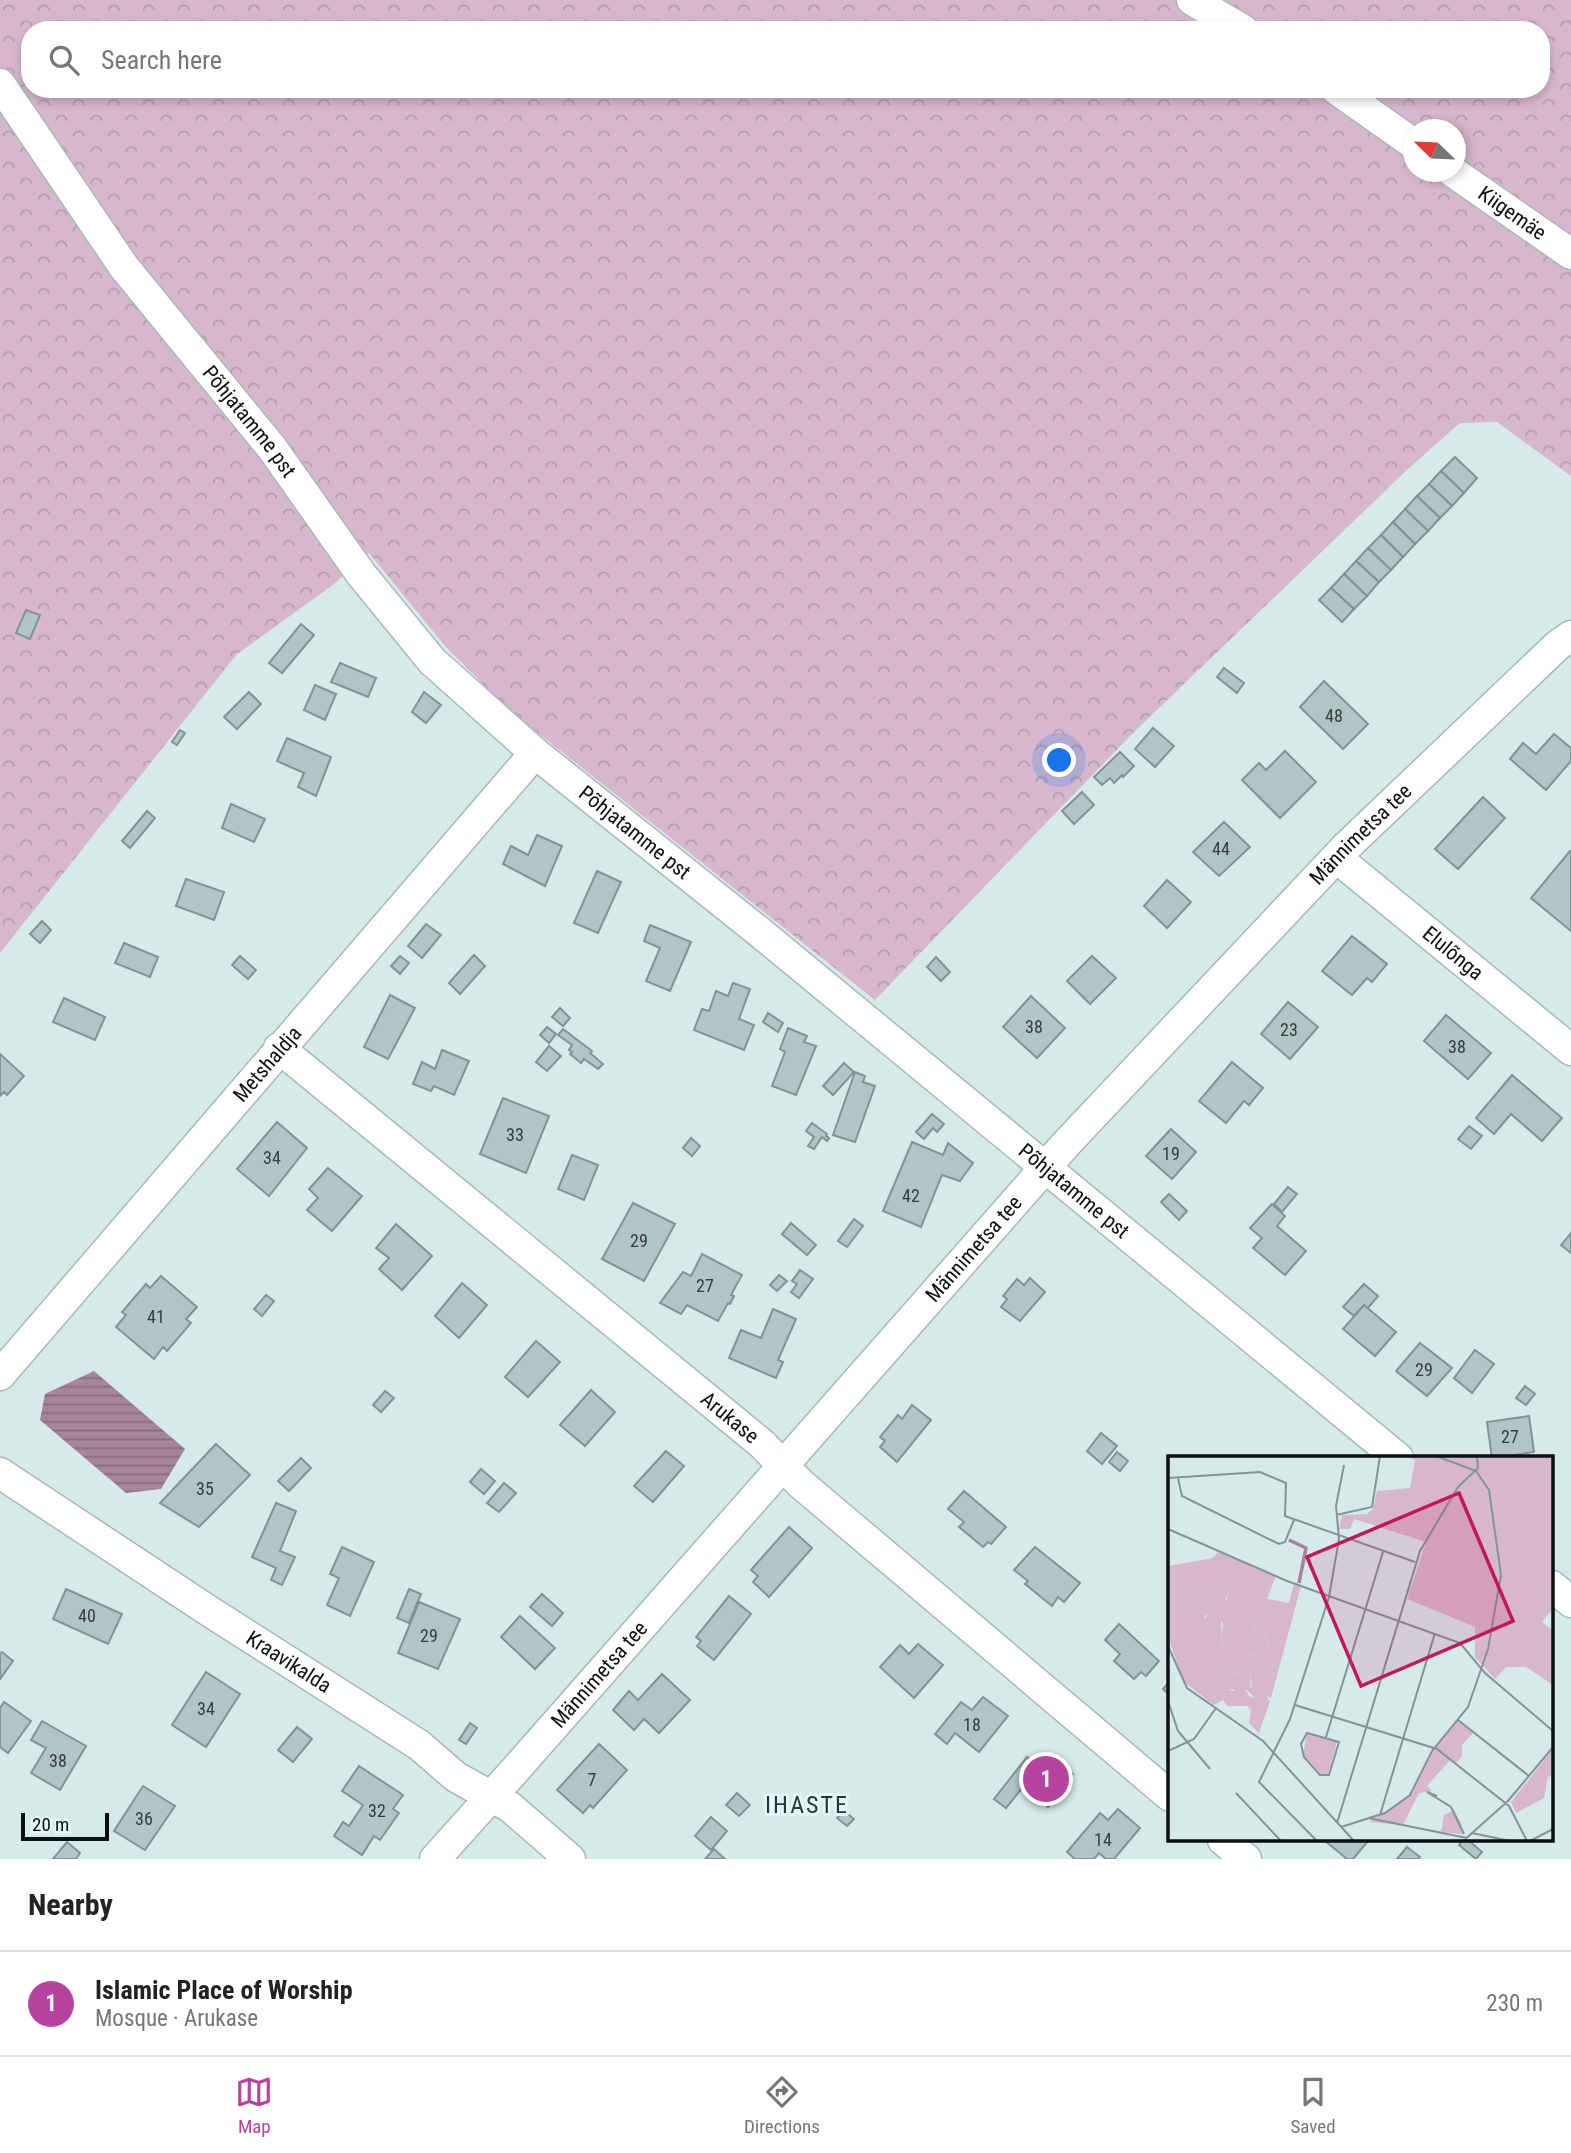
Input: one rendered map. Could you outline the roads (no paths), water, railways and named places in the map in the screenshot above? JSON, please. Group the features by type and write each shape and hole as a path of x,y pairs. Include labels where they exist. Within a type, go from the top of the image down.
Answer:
{"street":[{"path":"1192,0 1228,21"},
{"name":"Põhjatamme pst","path":"0,84 124,267 272,448 361,574 432,661 535,753 757,930 1396,1456"},
{"path":"1349,98 1403,137"},
{"name":"Kiigemäe","path":"1466,181 1571,254"},
{"name":"Männimetsa tee","path":"435,1859 1046,1168 1337,858 1558,645 1571,636"},
{"name":"Metshaldja","path":"0,1375 535,753"},
{"name":"Elulõnga","path":"1337,858 1571,1050"},
{"name":"Arukase","path":"279,1048 762,1444 801,1484 1168,1794"},
{"name":"Kraavikalda","path":"0,1472 209,1611 419,1745 456,1777 510,1807 569,1859"},
{"path":"1554,1588 1571,1602"},
{"path":"1225,1842 1246,1859"}],"place":[{"name":"Islamic Place of Worship","path":"1046,1779"}],"district":[{"name":"IHASTE","path":"807,1805"}]}
